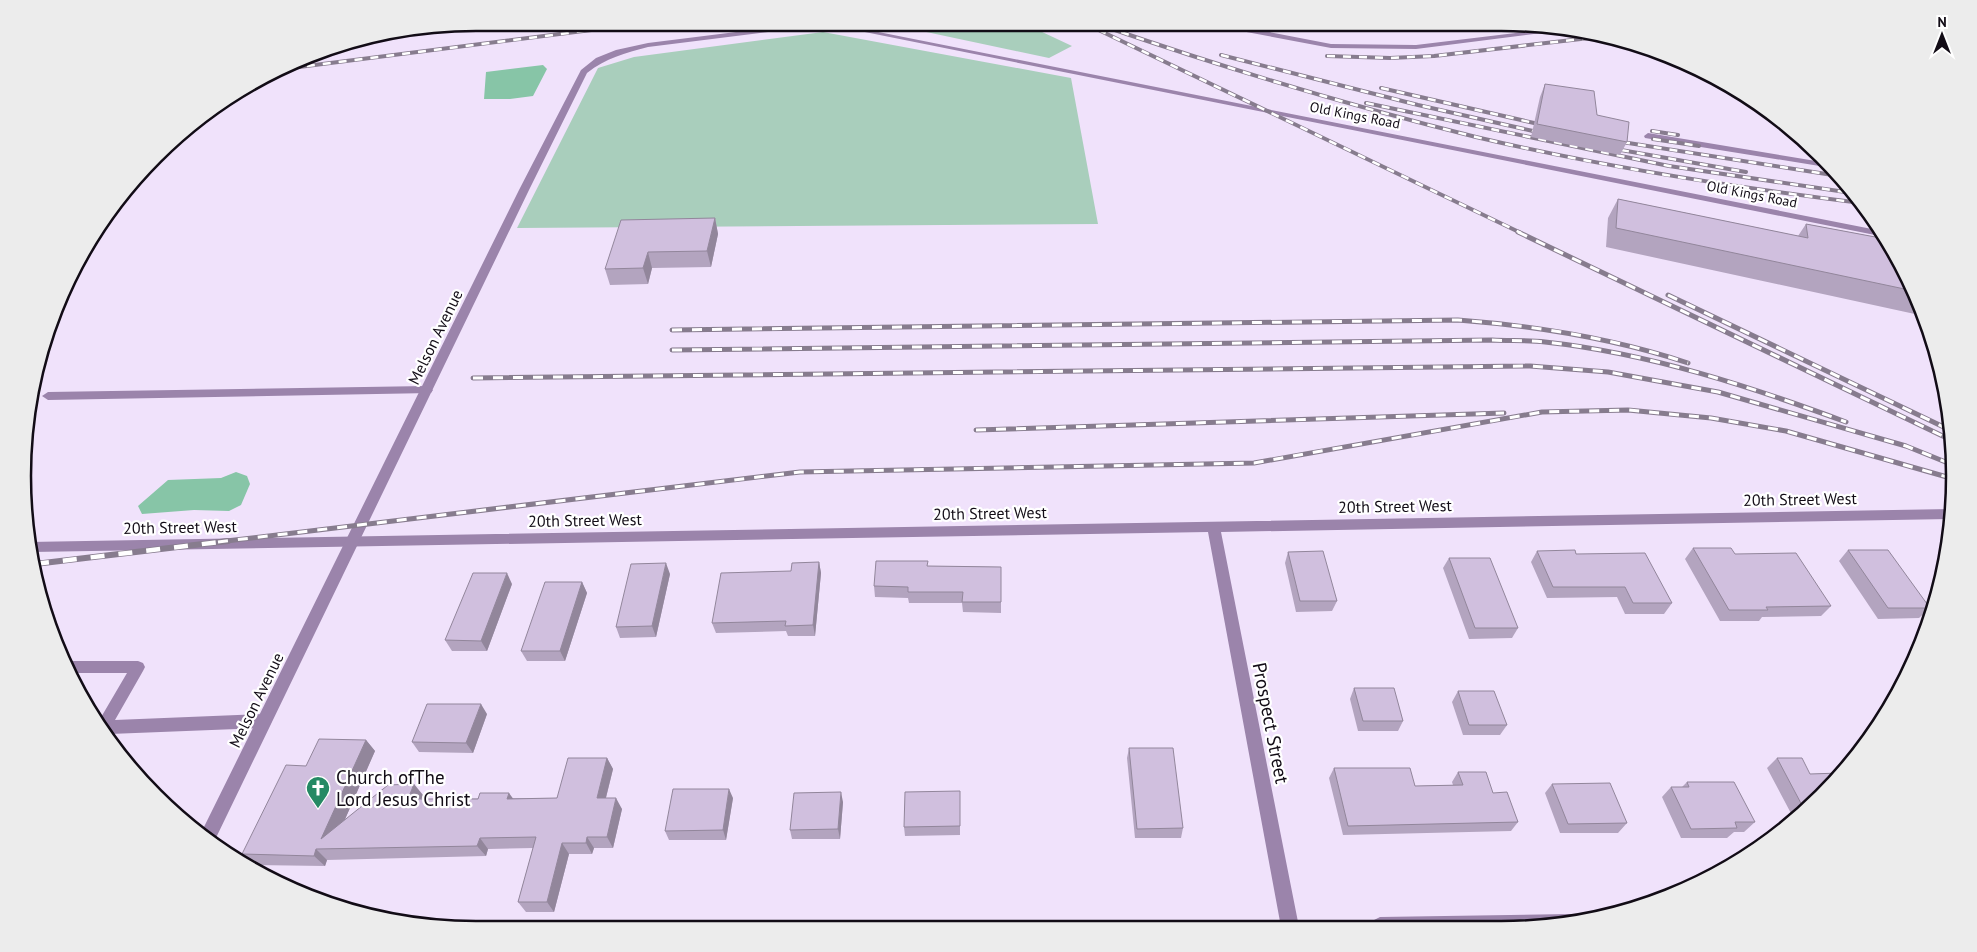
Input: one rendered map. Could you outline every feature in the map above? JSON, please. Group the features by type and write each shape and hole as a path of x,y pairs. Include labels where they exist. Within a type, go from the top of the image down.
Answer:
{"street":[{"name":"Melson Avenue","path":"209,832 524,190 584,72 599,60 634,48 763,31"},
{"name":"Old Kings Road","path":"863,31 1873,232"},
{"path":"1251,31 1330,46 1416,48 1538,33"},
{"path":"1648,136 1817,164"},
{"path":"48,396 427,390"},
{"name":"20th Street West","path":"37,547 1944,514"},
{"name":"Prospect Street","path":"1213,526 1289,921"},
{"path":"74,667 138,667 106,724"},
{"path":"108,726 264,721"}],"shaded area":[{"path":"922,31 1040,31 1072,46 1049,58"},
{"path":"823,32 1071,78 1098,224 517,228 598,68 634,57"},
{"path":"543,65 547,69 533,96 510,99 484,99 486,72"},
{"path":"236,472 247,476 250,484 241,505 229,511 194,510 142,514 138,506 168,480 221,478"}],"building":[{"path":"1545,84 1594,91 1597,115 1629,122 1627,142 1537,124"},
{"path":"1618,199 1808,238 1806,224 1876,237 1904,289 1616,228"},
{"path":"715,218 707,251 648,252 643,268 605,269 621,220"},
{"path":"1693,548 1731,548 1735,554 1796,553 1831,606 1766,607 1768,610 1729,610"},
{"path":"1575,550 1576,554 1645,553 1672,603 1633,603 1625,587 1553,587 1537,551"},
{"path":"1848,550 1888,550 1927,604 1926,608 1888,608"},
{"path":"1323,551 1337,601 1300,601 1288,552"},
{"path":"1449,558 1490,558 1518,628 1475,628"},
{"path":"876,561 928,561 927,566 1001,567 1001,602 962,602 963,592 908,592 908,587 874,586"},
{"path":"819,562 813,625 785,626 786,621 712,623 721,573 791,571 792,563"},
{"path":"666,563 652,626 616,627 631,564"},
{"path":"473,573 507,573 481,641 445,640"},
{"path":"545,582 582,582 560,651 521,651"},
{"path":"1354,688 1394,688 1403,721 1363,721"},
{"path":"1458,691 1494,691 1507,725 1469,725"},
{"path":"427,704 481,704 466,743 412,742"},
{"path":"319,739 366,740 321,839 388,785 414,784 408,799 478,799 480,793 509,793 507,799 557,798 568,758 607,758 597,798 616,798 607,837 587,837 586,843 562,843 547,902 518,902 536,837 480,838 477,846 316,849 314,856 242,854 286,765 306,766"},
{"path":"1129,748 1173,748 1183,828 1137,829"},
{"path":"1777,758 1802,758 1810,774 1831,773 1801,803"},
{"path":"1334,768 1410,768 1415,786 1463,785 1458,772 1486,772 1493,793 1507,792 1518,822 1348,826"},
{"path":"1687,782 1734,782 1755,822 1735,822 1737,828 1691,829 1671,787 1689,787"},
{"path":"1610,783 1627,823 1568,824 1552,784"},
{"path":"673,789 729,789 723,830 665,831"},
{"path":"960,791 960,826 904,827 905,792"},
{"path":"841,792 838,829 790,830 794,793"}],"railway":[{"path":"303,67 584,31"},
{"path":"1101,31 1521,233"},
{"path":"1118,31 1290,86 1476,137 1572,158 1668,175 1851,202"},
{"path":"1327,56 1390,58 1434,56 1582,39"},
{"path":"1221,55 1418,105 1533,131"},
{"path":"1381,88 1534,123"},
{"path":"1366,103 1669,166 1842,192"},
{"path":"1652,131 1678,135"},
{"path":"1653,139 1699,146"},
{"path":"1622,142 1826,174"},
{"path":"1621,150 1746,172"},
{"path":"1518,232 1944,437"},
{"path":"1668,295 1943,427"},
{"path":"672,330 1458,320 1574,334 1660,354 1688,363"},
{"path":"672,350 1539,341 1622,354 1698,373 1773,396 1846,422"},
{"path":"473,378 1530,366 1608,372 1718,392 1906,446 1946,462"},
{"path":"218,542 800,472 1254,463 1542,412 1628,410 1711,418 1786,431 1946,477"},
{"path":"976,430 1504,413"},
{"path":"40,563 228,541"}],"place":[{"name":"Church ofThe Lord Jesus Christ","path":"318,809"}]}
